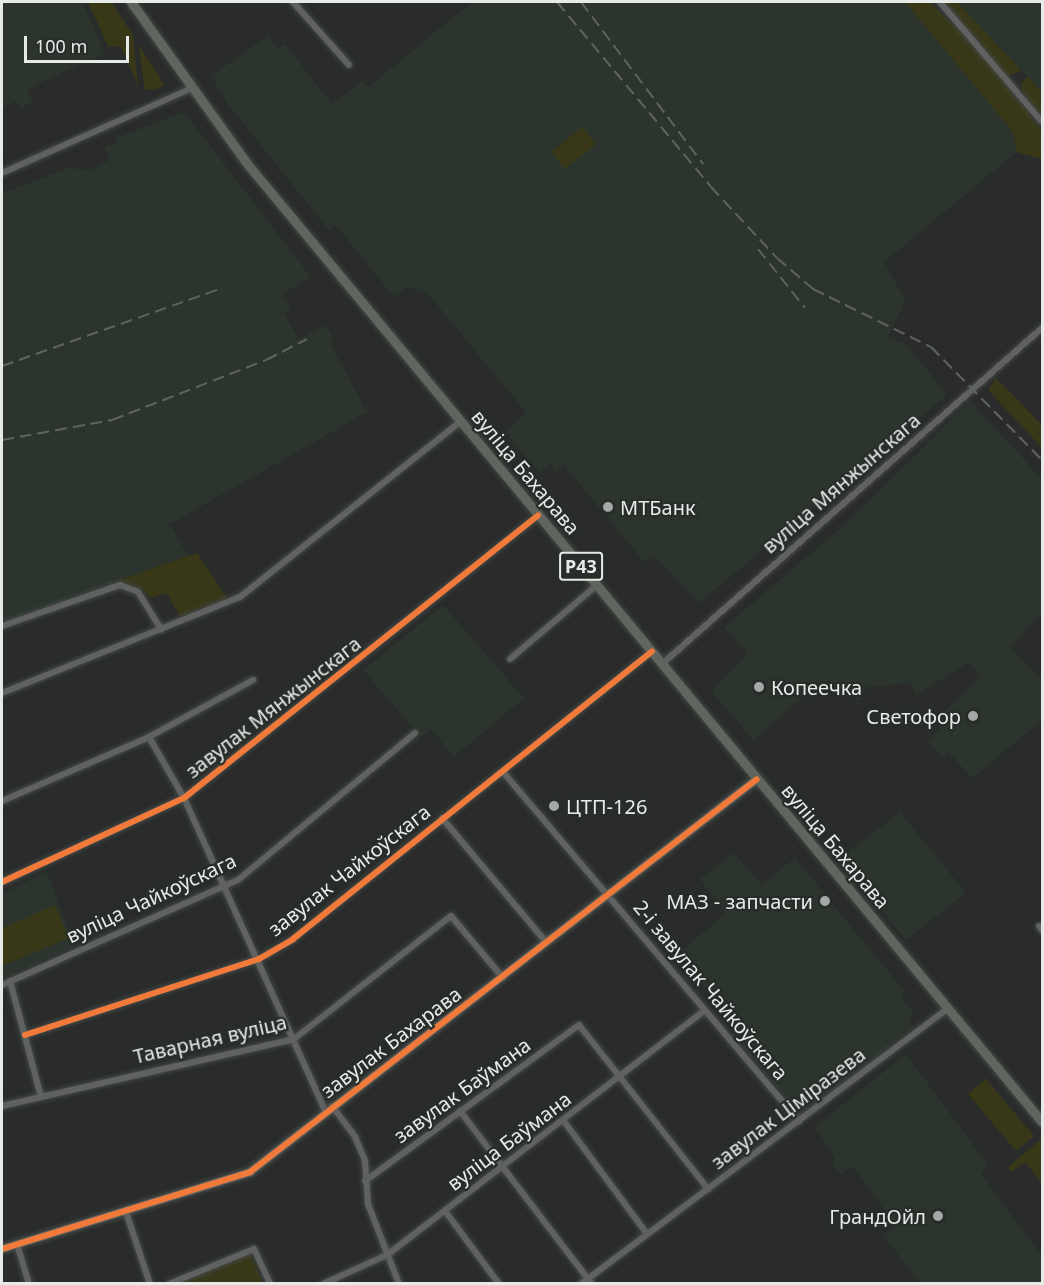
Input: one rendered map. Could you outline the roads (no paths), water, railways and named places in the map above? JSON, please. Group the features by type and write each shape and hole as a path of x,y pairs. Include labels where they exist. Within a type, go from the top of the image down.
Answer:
{"main road":[{"name":"вуліца Бахарава","path":"131,2 190,89 538,515 1042,1122"}],"street":[{"path":"293,2 350,65"},
{"path":"940,2 1042,122"},
{"path":"2,173 190,89"},
{"name":"вуліца Мянжынскага","path":"662,664 1042,328"},
{"path":"2,693 240,597 461,421"},
{"name":"завулак Мянжынскага","path":"2,882 184,798 538,515"},
{"path":"2,626 120,585 138,592 161,629"},
{"path":"510,659 597,585"},
{"name":"завулак Чайкоўскага","path":"25,1035 258,959 293,939 652,651"},
{"path":"2,801 149,737 253,680"},
{"name":"вуліца Чайкоўскага","path":"2,985 238,880 415,733"},
{"path":"149,737 184,798 294,1039 329,1109 355,1137 365,1161 365,1181 387,1255 399,1284"},
{"name":"2-і завулак Чайкоўскага","path":"503,772 608,893 799,1121"},
{"name":"завулак Бахарава","path":"2,1249 250,1172 757,779"},
{"name":"завулак Чайкоўскага","path":"442,818 547,943"},
{"name":"Таварная вуліца","path":"2,1106 294,1039 451,916 503,978"},
{"path":"10,981 41,1097"},
{"name":"завулак Ціміразева","path":"581,1284 590,1281 647,1234 948,1008"},
{"name":"вуліца Баўмана","path":"323,1284 387,1255 705,1010"},
{"name":"завулак Баўмана","path":"365,1181 579,1025 620,1076"},
{"path":"620,1076 708,1189"},
{"path":"460,1112 590,1281"},
{"path":"563,1120 647,1234"},
{"path":"445,1211 499,1284"},
{"path":"126,1212 150,1284"},
{"path":"18,1244 29,1284"},
{"path":"169,1284 254,1249 270,1284"}],"railway":[{"path":"557,2 711,187 777,258 813,289 931,347 1042,460"},
{"path":"581,2 703,164"},
{"path":"758,249 805,308"},
{"path":"2,366 220,289"},
{"path":"2,440 112,420 266,360 307,339"}],"place":[{"name":"МТБанк","path":"608,507"},
{"name":"Копеечка","path":"759,687"},
{"name":"Светофор","path":"973,716"},
{"name":"ЦТП-126","path":"554,806"},
{"name":"МАЗ - запчасти","path":"825,901"},
{"name":"ГрандОйл","path":"938,1216"}]}
